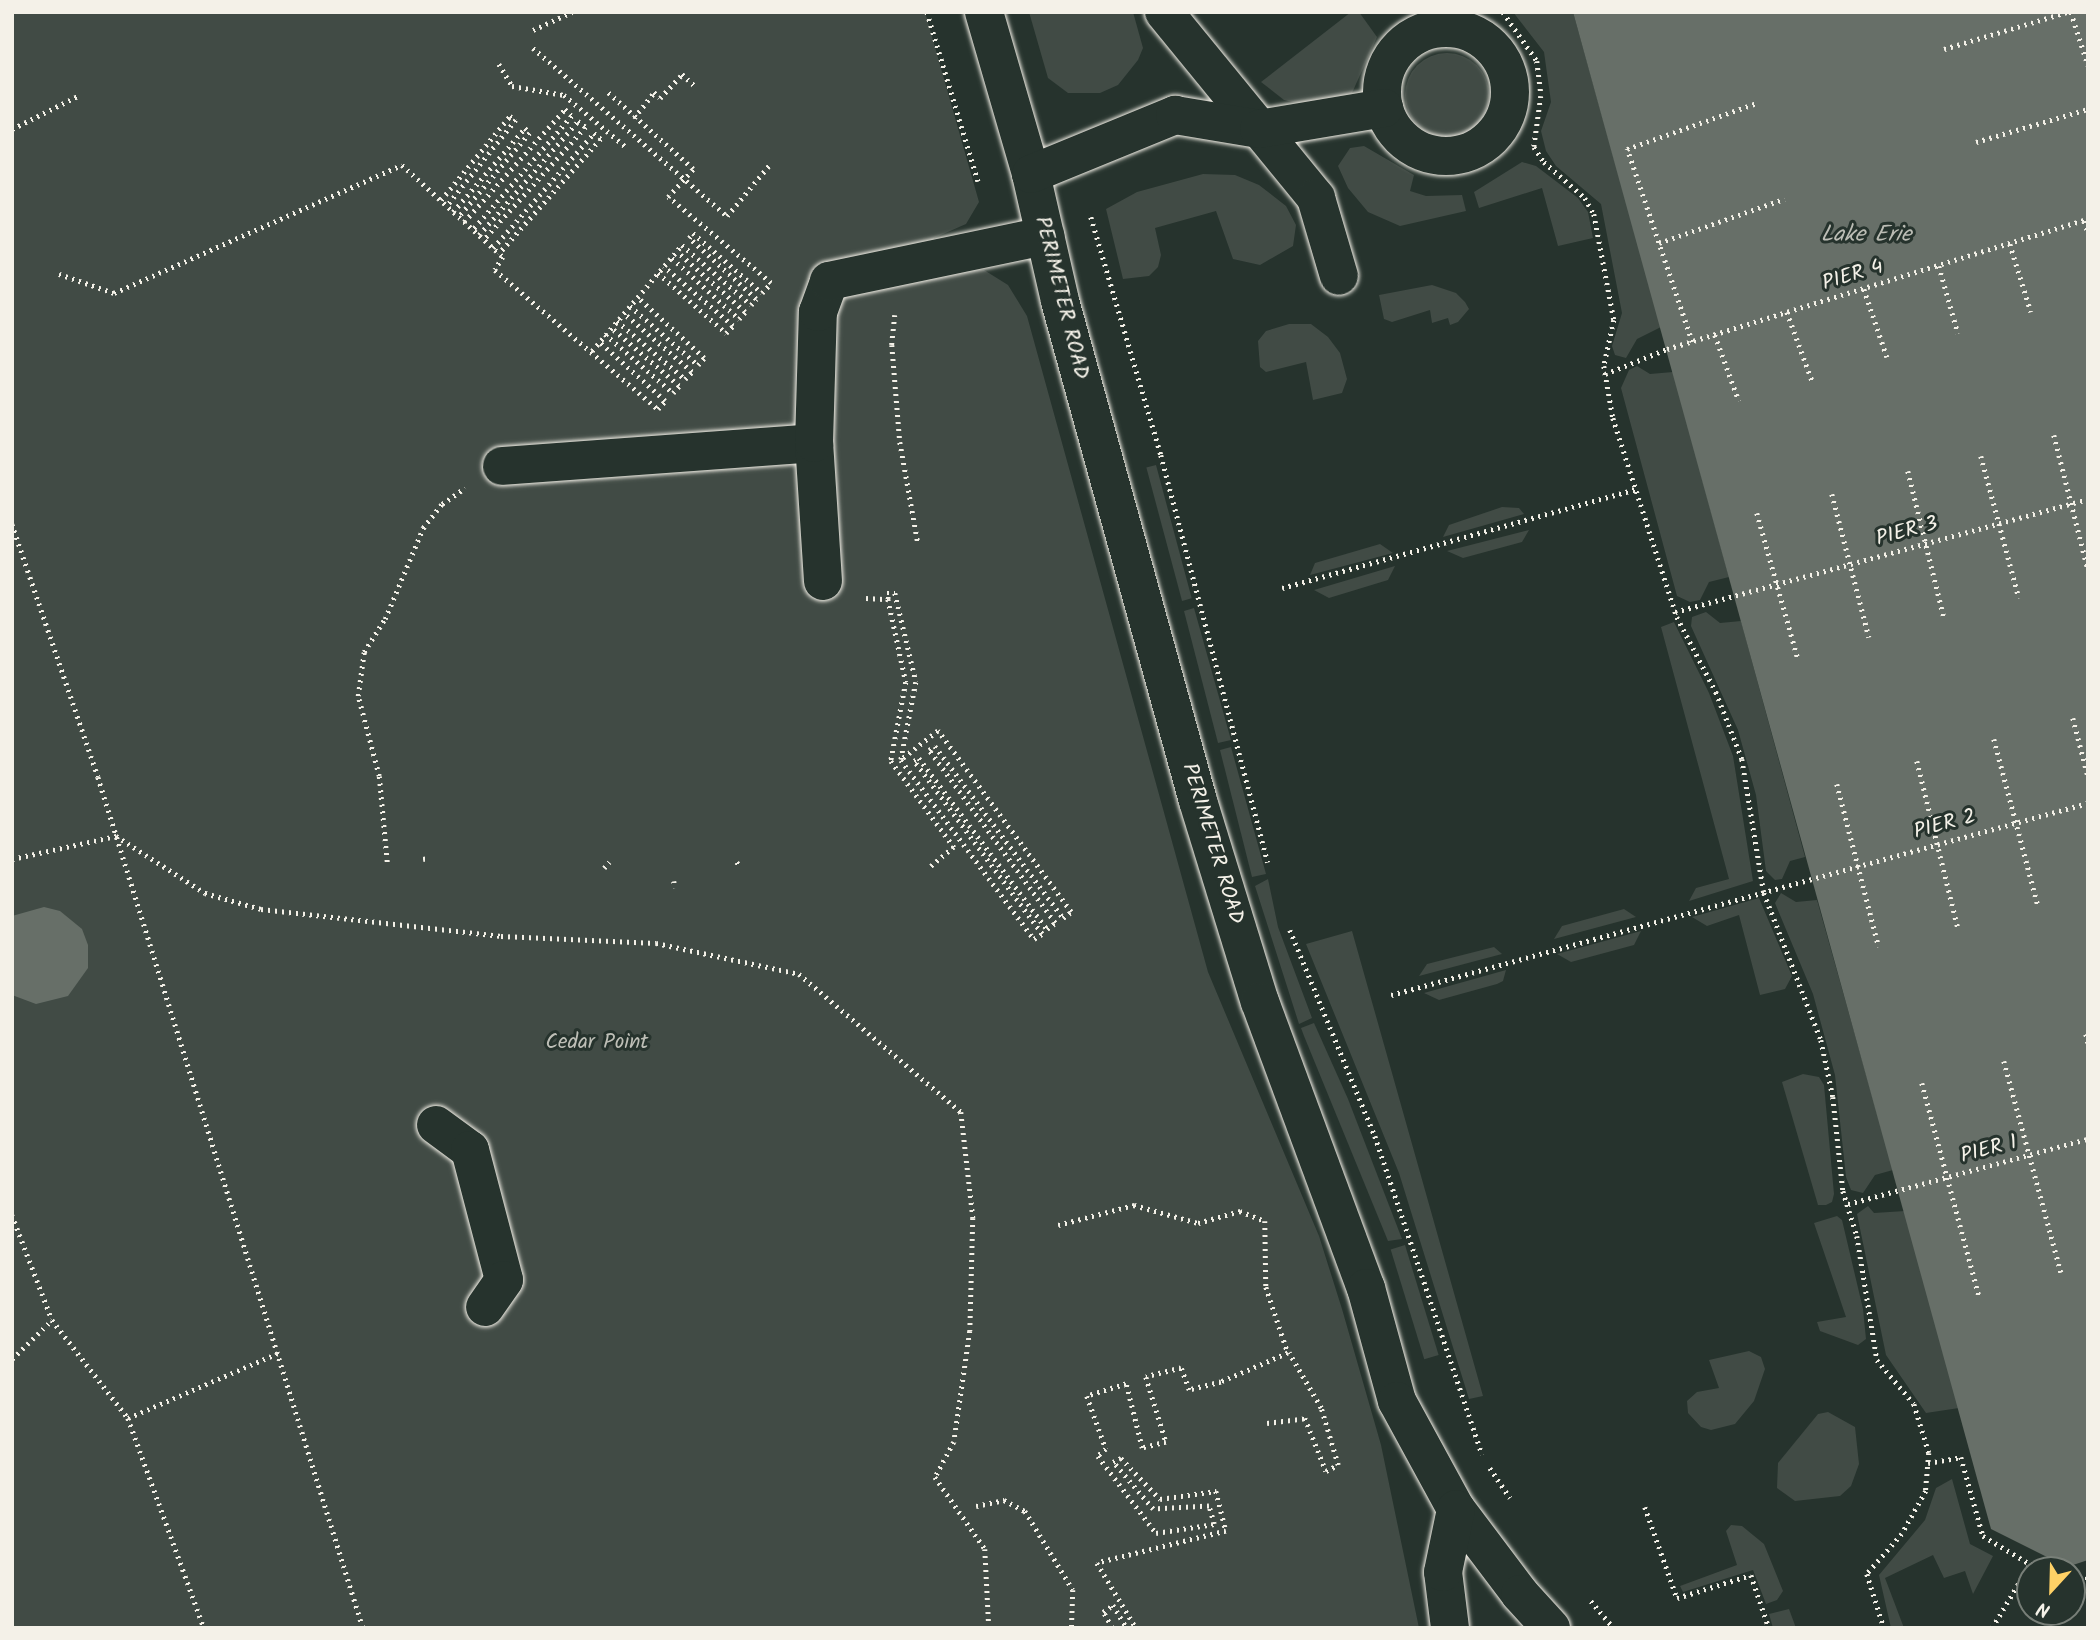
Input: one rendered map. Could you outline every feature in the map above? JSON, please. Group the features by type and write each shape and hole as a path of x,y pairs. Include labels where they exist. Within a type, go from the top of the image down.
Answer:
{"street":[{"name":"PERIMETER ROAD","path":"984,12 1031,174 1045,236 1198,801 1260,1002 1366,1288 1397,1401 1456,1510 1520,1594 1551,1628"},
{"path":"1164,12 1316,198 1339,276"},
{"path":"1031,174 1175,115 1259,129 1384,108"},
{"path":"823,581 814,443 818,313 829,281 1045,236"},
{"path":"502,466 814,443"},
{"path":"436,1125 470,1150 474,1163 504,1280 485,1307"},
{"path":"1450,1628 1443,1572 1456,1510"}],"path":[{"path":"533,30 572,12"},
{"path":"927,12 978,181"},
{"path":"1503,12 1537,61 1541,96 1534,147 1544,162 1585,198 1600,235 1614,320 1608,336 1605,374 1613,418 1675,611 1716,692 1742,759 1764,889 1821,1040 1877,1360 1914,1404 1928,1463 1926,1491 1902,1534 1867,1574 1884,1628"},
{"path":"1944,49 2069,12 2088,65"},
{"path":"533,48 727,216 771,163"},
{"path":"499,64 512,86 564,95 626,147"},
{"path":"634,118 654,92 660,98 682,75 696,88"},
{"path":"592,351 682,245 751,305 756,299 689,238 693,233 762,293 771,283 668,197 693,169 606,91"},
{"path":"12,129 78,96"},
{"path":"1692,342 1628,149 1757,103"},
{"path":"464,222 565,109 572,116 473,230"},
{"path":"1976,142 2088,109"},
{"path":"441,200 510,116 516,120 447,205"},
{"path":"479,235 578,121 586,127 484,240"},
{"path":"453,212 525,128 530,133 459,217"},
{"path":"494,248 594,133 601,139 499,254"},
{"path":"59,274 114,293 402,165 503,257 495,270 658,409 665,401 599,342"},
{"path":"1659,243 1784,199"},
{"path":"1091,217 1095,218 1161,455 1271,872"},
{"path":"2086,220 2088,232"},
{"name":"PIER 4","path":"1605,374 1667,349 2086,220"},
{"path":"2010,244 2031,312"},
{"path":"672,258 739,319 746,312 677,252"},
{"path":"899,265 892,345 900,442 918,543"},
{"path":"1939,266 1958,333"},
{"path":"658,274 726,333 733,326 664,267"},
{"path":"1864,289 1887,357"},
{"path":"630,306 698,365 704,358 638,297"},
{"path":"1787,312 1813,383"},
{"path":"617,321 685,379 692,372 624,314"},
{"path":"605,334 673,393 679,386 611,328"},
{"path":"1715,335 1739,401"},
{"path":"2054,435 2088,569"},
{"path":"1981,456 2019,598"},
{"path":"387,862 379,776 358,696 364,652 385,619 423,528 442,504 502,466"},
{"path":"1908,471 1944,618"},
{"path":"1282,588 1636,489"},
{"path":"1832,494 1869,637"},
{"name":"PIER 3","path":"1675,611 2088,499"},
{"path":"1757,513 1798,659"},
{"path":"12,524 116,836 363,1628"},
{"path":"901,760 939,731 1071,912 1063,918 935,746 929,750 1055,923 1047,929 919,758 914,761 1042,934 1034,939 901,760 916,682 895,593 887,593 906,682 891,761 954,847 931,866"},
{"path":"862,598 888,599"},
{"path":"2073,718 2088,776"},
{"path":"1994,739 2038,906"},
{"path":"1917,761 1958,928"},
{"path":"898,773 906,768"},
{"path":"1837,784 1879,947"},
{"name":"PIER 2","path":"1391,995 1764,889 2088,803"},
{"path":"12,859 116,836 205,893 261,909 501,936 656,943 799,974 961,1112 973,1218 970,1331 954,1442 936,1477 985,1549 989,1628"},
{"path":"604,868 609,862"},
{"path":"737,862 740,867"},
{"path":"674,881 675,888"},
{"path":"1286,922 1375,1136 1463,1409 1485,1461 1513,1503"},
{"path":"2086,1034 2088,1043"},
{"path":"2004,1061 2061,1272"},
{"path":"1922,1083 1979,1295"},
{"name":"PIER 1","path":"1848,1205 2088,1139"},
{"path":"1058,1225 1134,1205 1198,1223 1240,1210 1265,1220 1266,1287 1289,1353 1221,1382 1189,1390 1181,1368 1146,1377 1166,1442 1142,1448 1126,1384 1087,1396 1106,1449 1098,1456 1156,1533 1214,1524 1209,1506 1153,1509 1113,1462 1121,1458 1160,1499 1216,1491 1226,1531 1097,1563 1136,1628"},
{"path":"12,1215 52,1320 128,1418 204,1628"},
{"path":"12,1359 52,1320"},
{"path":"128,1418 278,1353"},
{"path":"1267,1423 1305,1418 1326,1471 1338,1465 1321,1408 1289,1353"},
{"path":"1928,1463 1961,1457 1983,1536 2017,1556"},
{"path":"976,1506 1004,1500 1025,1511 1073,1590 1072,1628"},
{"path":"1645,1507 1677,1598 1751,1575 1769,1628"},
{"path":"1992,1628 2016,1588"},
{"path":"1587,1597 1614,1628"},
{"path":"1112,1628 1103,1612 1113,1605 1127,1628"}],"green space":[{"name":"Cedar Point","path":"12,12 925,12 979,202 966,224 934,238 943,271 984,270 1008,285 1027,316 1208,972 1319,1236 1342,1309 1381,1445 1419,1628 12,1628"},
{"path":"1029,12 1133,12 1143,48 1138,60 1118,85 1100,93 1068,93 1048,78"},
{"path":"1351,12 1359,12 1377,37 1352,93 1340,102 1310,106 1284,100 1261,82"},
{"path":"1513,12 1573,12 1661,327 1637,339 1626,358 1615,355 1612,346 1622,313 1601,204 1556,166 1546,151 1541,131 1551,102 1544,52"},
{"path":"1447,53 1463,56 1477,65 1486,79 1489,95 1486,111 1477,125 1463,134 1447,137 1431,134 1417,125 1408,111 1405,95 1408,79 1417,65 1431,56"},
{"path":"1364,146 1414,175 1410,191 1426,196 1462,195 1466,211 1400,226 1368,212 1348,188 1338,166 1350,148"},
{"path":"1522,162 1536,166 1578,198 1588,212 1593,238 1558,246 1542,188 1479,208 1474,192"},
{"path":"1203,174 1235,175 1259,185 1286,206 1296,225 1293,246 1260,265 1233,259 1216,211 1155,228 1161,255 1158,267 1149,276 1123,279 1106,209 1137,192"},
{"path":"1432,285 1456,293 1465,302 1469,309 1458,322 1450,325 1448,318 1432,323 1430,310 1392,322 1384,319 1379,295"},
{"path":"1289,324 1311,324 1328,337 1340,353 1347,379 1342,393 1313,400 1306,362 1266,372 1260,367 1258,341 1266,331"},
{"path":"1637,366 1650,374 1673,372 1729,577 1709,582 1700,600 1690,602 1677,596 1621,388 1629,370"},
{"path":"1156,465 1192,598 1182,601 1146,468"},
{"path":"1502,507 1519,508 1524,514 1443,537 1449,525"},
{"path":"1529,530 1522,542 1463,558 1447,551"},
{"path":"1380,544 1393,553 1310,575 1315,563"},
{"path":"1395,566 1388,580 1329,598 1314,590"},
{"path":"1194,608 1231,740 1218,743 1184,611"},
{"path":"1706,612 1720,623 1741,621 1805,857 1790,861 1782,879 1775,880 1766,871 1756,795 1738,730 1691,626 1692,617"},
{"path":"1674,622 1709,693 1733,756 1753,881 1689,901 1696,888 1729,879 1661,627"},
{"path":"1231,747 1266,874 1252,877 1220,750"},
{"path":"1268,879 1278,927 1312,1018 1299,1024 1255,886"},
{"path":"1781,893 1796,902 1817,900 1893,1170 1875,1175 1863,1193 1851,1190 1846,1177 1835,1075 1813,994 1775,903"},
{"path":"1759,898 1792,976 1785,989 1760,995 1739,915 1707,926 1692,917"},
{"path":"1624,909 1636,917 1554,939 1562,926"},
{"path":"1352,931 1483,1396 1469,1399 1399,1173 1306,944"},
{"path":"1641,931 1634,945 1571,962 1557,954"},
{"path":"1494,947 1502,954 1419,976 1427,964"},
{"path":"1506,970 1503,981 1497,984 1439,1000 1424,993"},
{"path":"1314,1023 1348,1099 1402,1239 1388,1241 1304,1036 1301,1028"},
{"path":"1803,1074 1819,1077 1824,1085 1834,1194 1832,1202 1826,1205 1818,1205 1782,1082"},
{"path":"1868,1206 1874,1213 1905,1211 1959,1408 1926,1413 1886,1355 1857,1214"},
{"path":"1837,1216 1842,1220 1863,1309 1866,1339 1858,1345 1820,1331 1817,1322 1846,1317 1814,1223"},
{"path":"1405,1245 1439,1355 1424,1359 1391,1249"},
{"path":"1749,1351 1761,1357 1765,1369 1754,1401 1735,1424 1711,1430 1701,1427 1688,1413 1687,1401 1697,1392 1719,1388 1709,1360"},
{"path":"1828,1412 1855,1427 1859,1464 1851,1486 1840,1496 1795,1501 1777,1488 1778,1463 1818,1414"},
{"path":"1952,1479 1970,1544 1993,1556 1973,1594 1965,1571 1944,1578 1933,1555 1885,1578 1904,1628 1891,1628 1879,1575 1925,1520 1936,1488"},
{"path":"1731,1525 1742,1526 1764,1544 1783,1591 1777,1600 1766,1604 1753,1570 1683,1592 1680,1586 1737,1565 1726,1531"},
{"path":"1789,1609 1796,1628 1773,1628 1769,1614"}],"water":[{"name":"Lake Erie","path":"1573,12 2088,12 2088,1560 2086,1556 2045,1556 1991,1529"},
{"path":"44,907 60,911 82,929 88,945 88,968 68,996 36,1004 12,995 12,916"}]}
